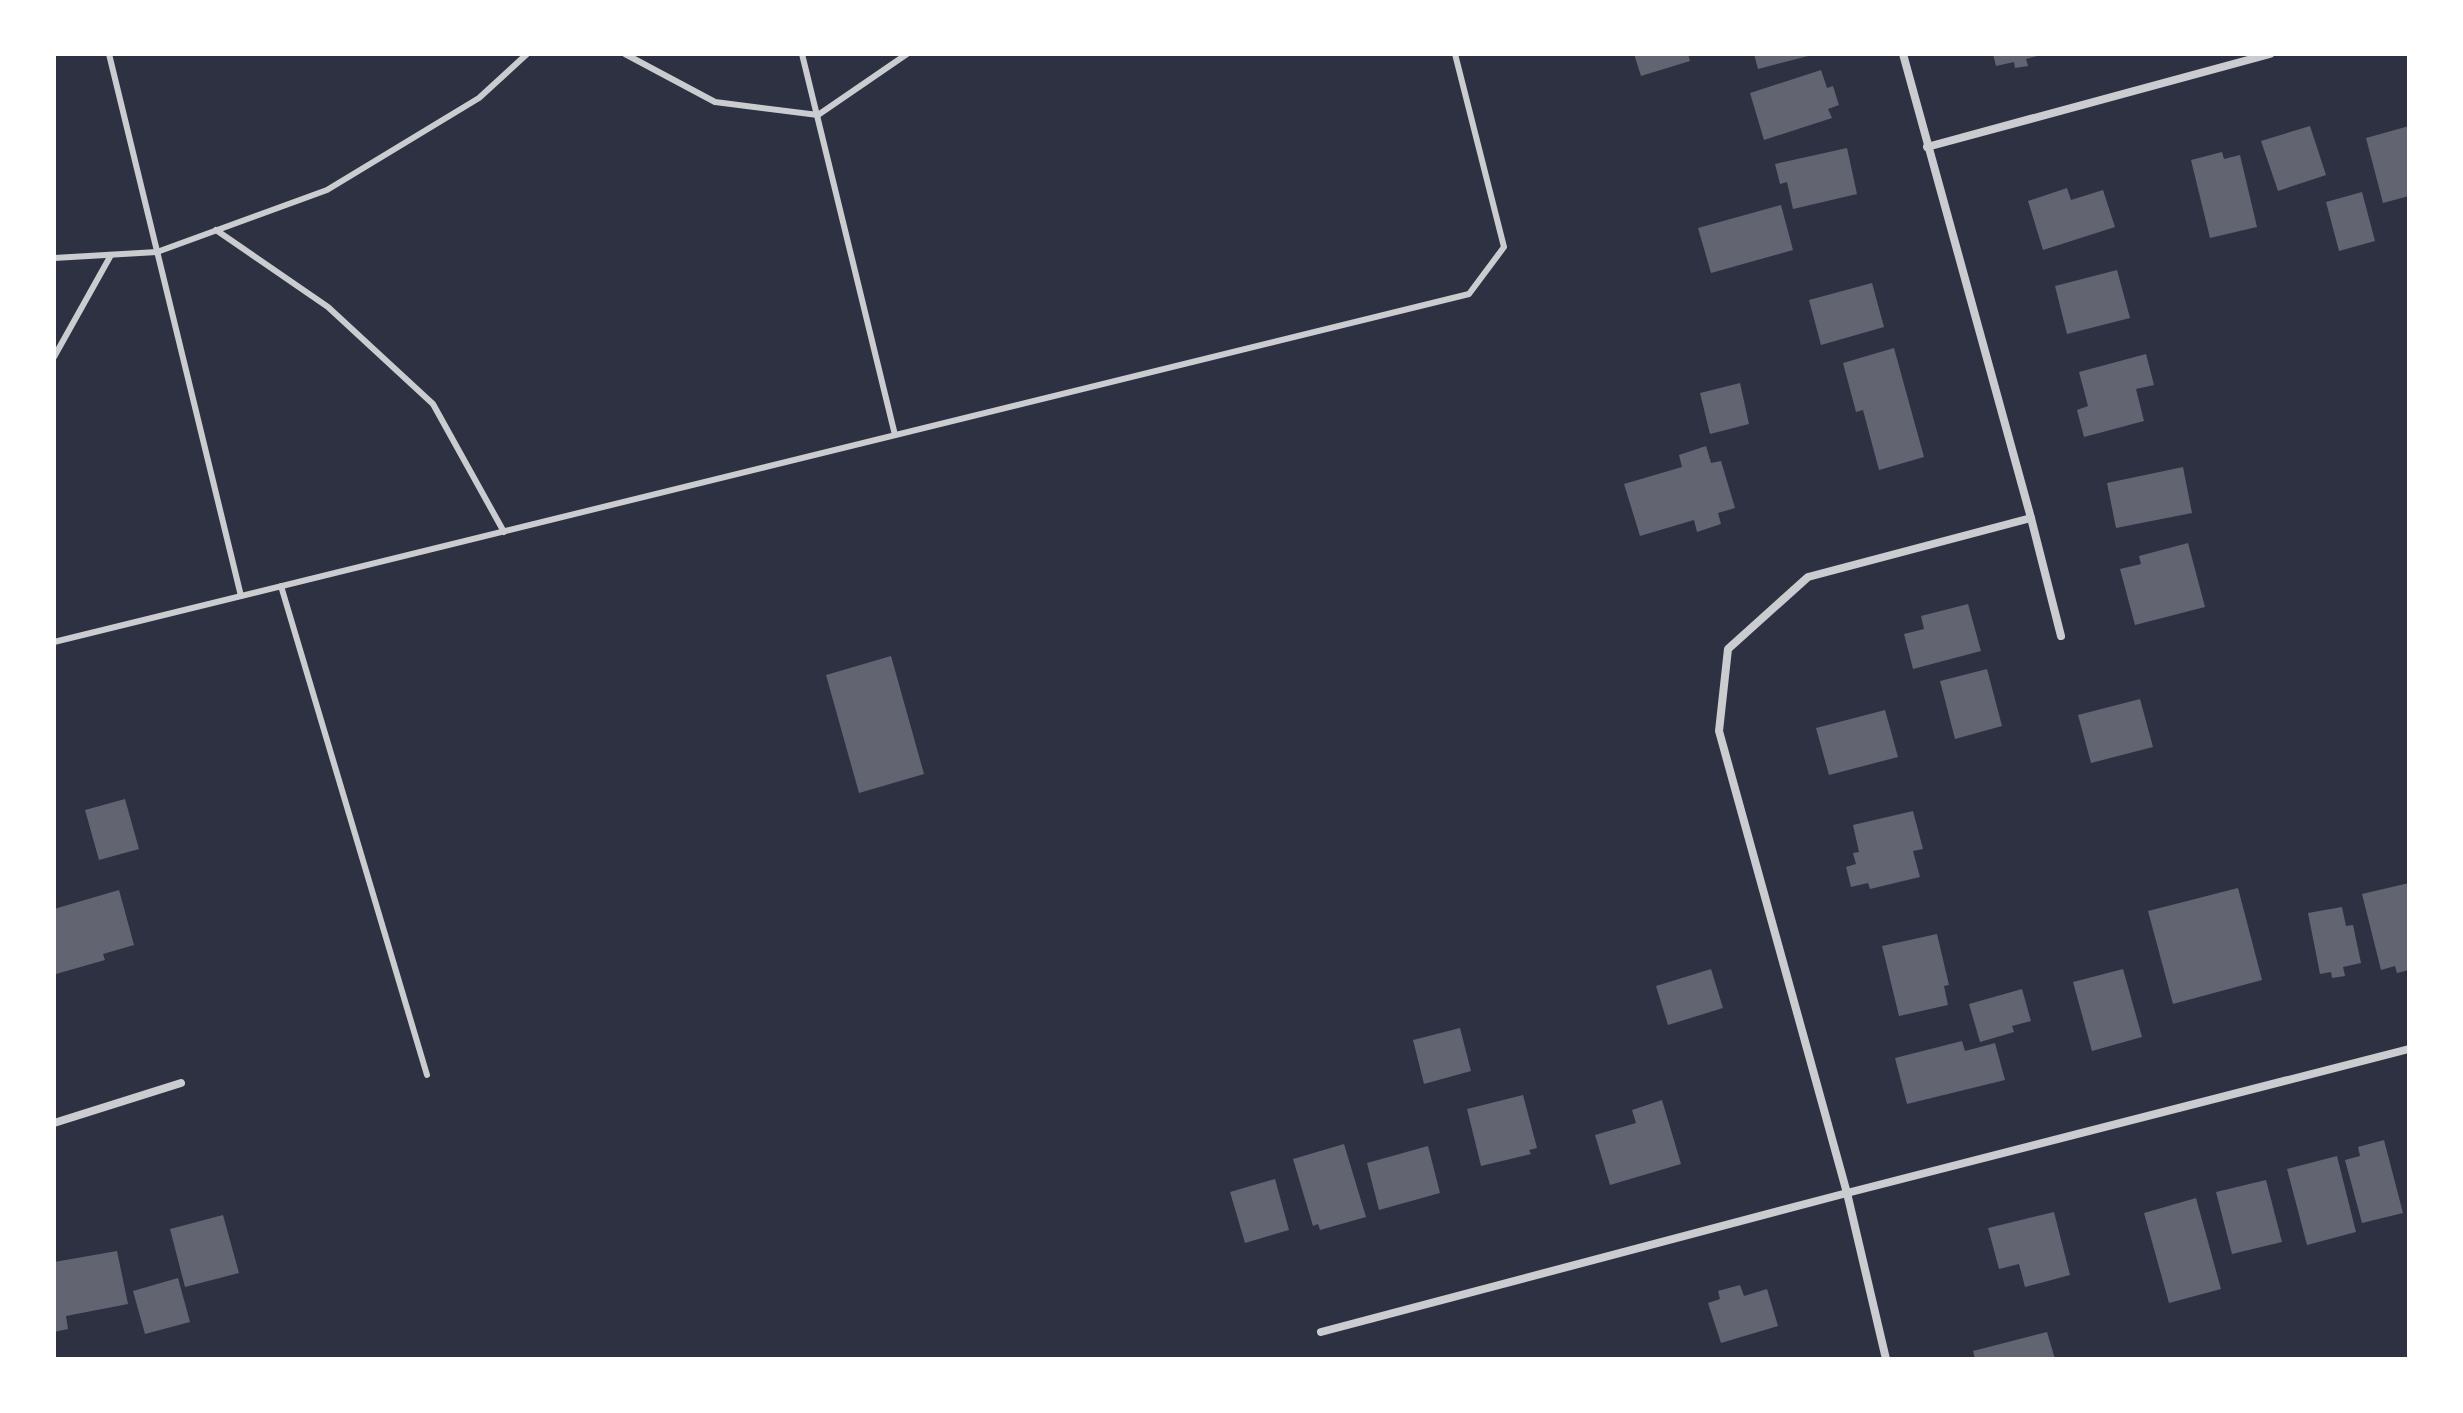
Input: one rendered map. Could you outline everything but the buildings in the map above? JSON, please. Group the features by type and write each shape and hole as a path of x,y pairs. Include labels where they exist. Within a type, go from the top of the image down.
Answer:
{"street":[{"path":"1903,54 2061,636"},
{"path":"1927,147 2270,54"},
{"path":"1886,1359 1847,1193 1719,731 1728,649 1808,577 2031,518"},
{"path":"1321,1332 2409,1049"},
{"path":"54,1123 181,1083"}],"lane":[{"path":"109,54 241,596"},
{"path":"54,258 157,252 327,190 479,98 527,54"},
{"path":"625,54 715,102 818,115 907,54"},
{"path":"802,54 895,435"},
{"path":"54,642 1469,294 1504,247 1455,54"},
{"path":"216,230 328,307 433,404 504,532"},
{"path":"54,357 111,255"},
{"path":"281,586 427,1075"}]}
